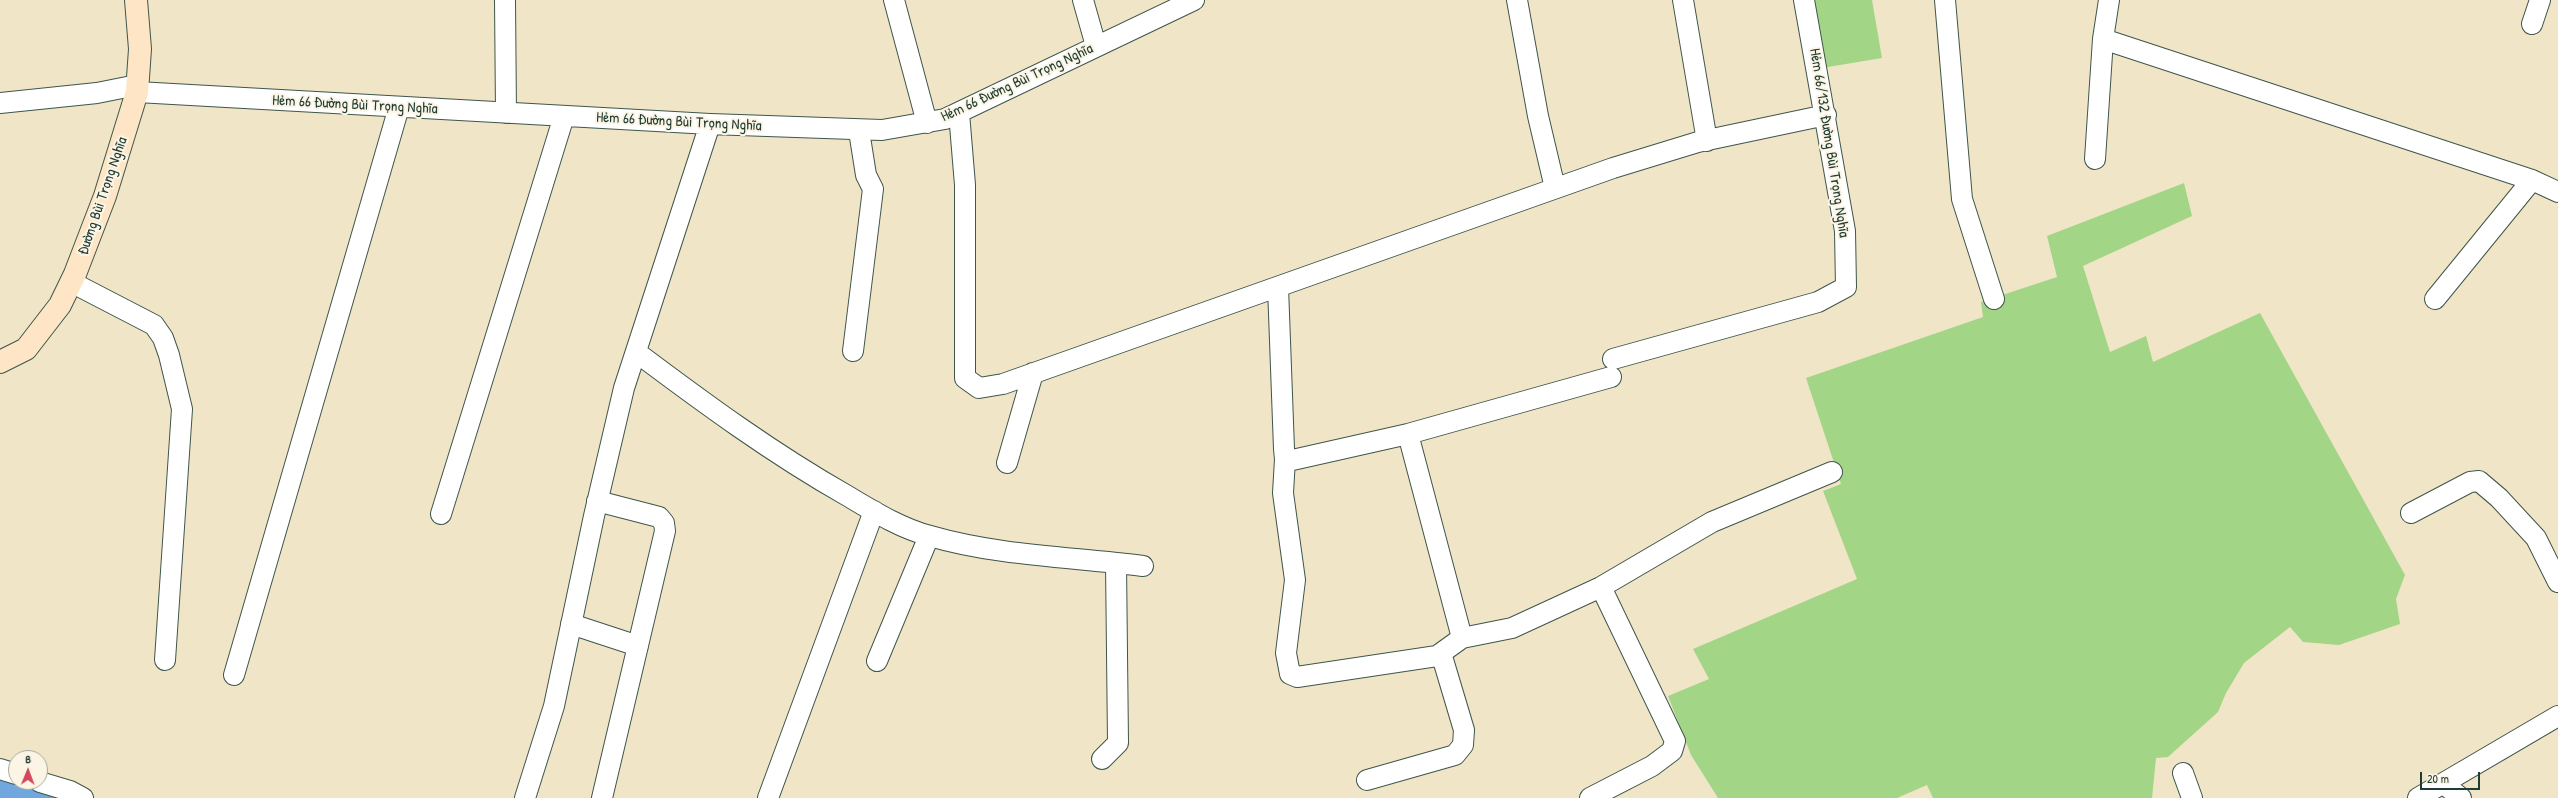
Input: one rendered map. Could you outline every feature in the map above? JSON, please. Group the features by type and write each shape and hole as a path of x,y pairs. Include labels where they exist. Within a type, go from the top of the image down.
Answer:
{"street":[{"name":"Đường Bùi Trọng Nghĩa","path":"0,362 26,349 60,305 71,282 105,196 137,89 140,49 136,0"},
{"path":"505,0 506,113"},
{"path":"894,0 927,123"},
{"path":"1083,0 1096,46"},
{"name":"Hẻm 66 Đường Bùi Trọng Nghĩa","path":"0,103 137,89 399,107 859,131 927,123 959,113 1194,0"},
{"path":"1517,0 1538,116 1555,188"},
{"path":"1683,0 1707,141"},
{"name":"Hẻm 66/132 Đường Bùi Trọng Nghĩa","path":"1408,434 1818,302 1846,287 1845,231 1826,115 1804,0"},
{"path":"1945,0 1962,199 1994,299"},
{"path":"2095,159 2103,39 2109,0"},
{"path":"2532,24 2540,0"},
{"path":"2103,39 2532,180 2558,192"},
{"path":"234,675 399,107"},
{"path":"959,113 964,185 965,378 979,388 1003,384 1555,188 1707,141 1826,115"},
{"path":"441,514 564,116"},
{"path":"525,798 554,706 597,501 624,388 710,124"},
{"path":"853,351 873,189 866,175 859,131"},
{"path":"2435,299 2532,180"},
{"path":"71,282 154,325 163,338 169,354 182,409 165,660"},
{"path":"1278,287 1285,459 1283,493 1295,580 1286,653 1290,674 1297,677 1366,668 1437,656 1462,638 1512,628 1601,587 1712,522 1832,472"},
{"path":"636,352 720,415 823,482 895,523 929,536 966,545 1143,566"},
{"path":"1007,463 1033,373"},
{"path":"1285,459 1288,461 1408,434 1462,638"},
{"path":"2411,513 2470,482 2479,481 2499,498 2536,538 2558,582"},
{"path":"597,501 659,517 664,523 665,531 602,798"},
{"path":"768,798 874,512"},
{"path":"877,661 929,536"},
{"path":"1102,759 1118,743 1116,563"},
{"path":"1590,798 1652,766 1672,751 1675,741 1601,587"},
{"path":"571,624 638,646"},
{"path":"1367,780 1455,755 1463,745 1464,730 1441,653"},
{"path":"2418,798 2558,716"},
{"path":"2182,773 2192,798"},
{"path":"48,784 70,791 83,798"},
{"path":"2444,784 2460,798"}],"green space":[{"path":"1810,0 1872,0 1882,58 1822,68"},
{"path":"2184,183 2192,216 2083,266 2110,352 2146,336 2153,362 2260,313 2405,575 2396,599 2400,624 2339,645 2303,642 2290,627 2244,663 2226,693 2218,712 2168,757 2156,758 2152,798 1933,798 1927,785 1897,798 1718,798 1691,755 1668,696 1709,679 1693,649 1857,579 1823,491 1841,484 1806,378 1983,317 1981,302 2057,277 2047,236"}],"water":[{"path":"0,776 8,779 8,790 45,790 69,798 0,798"}]}
